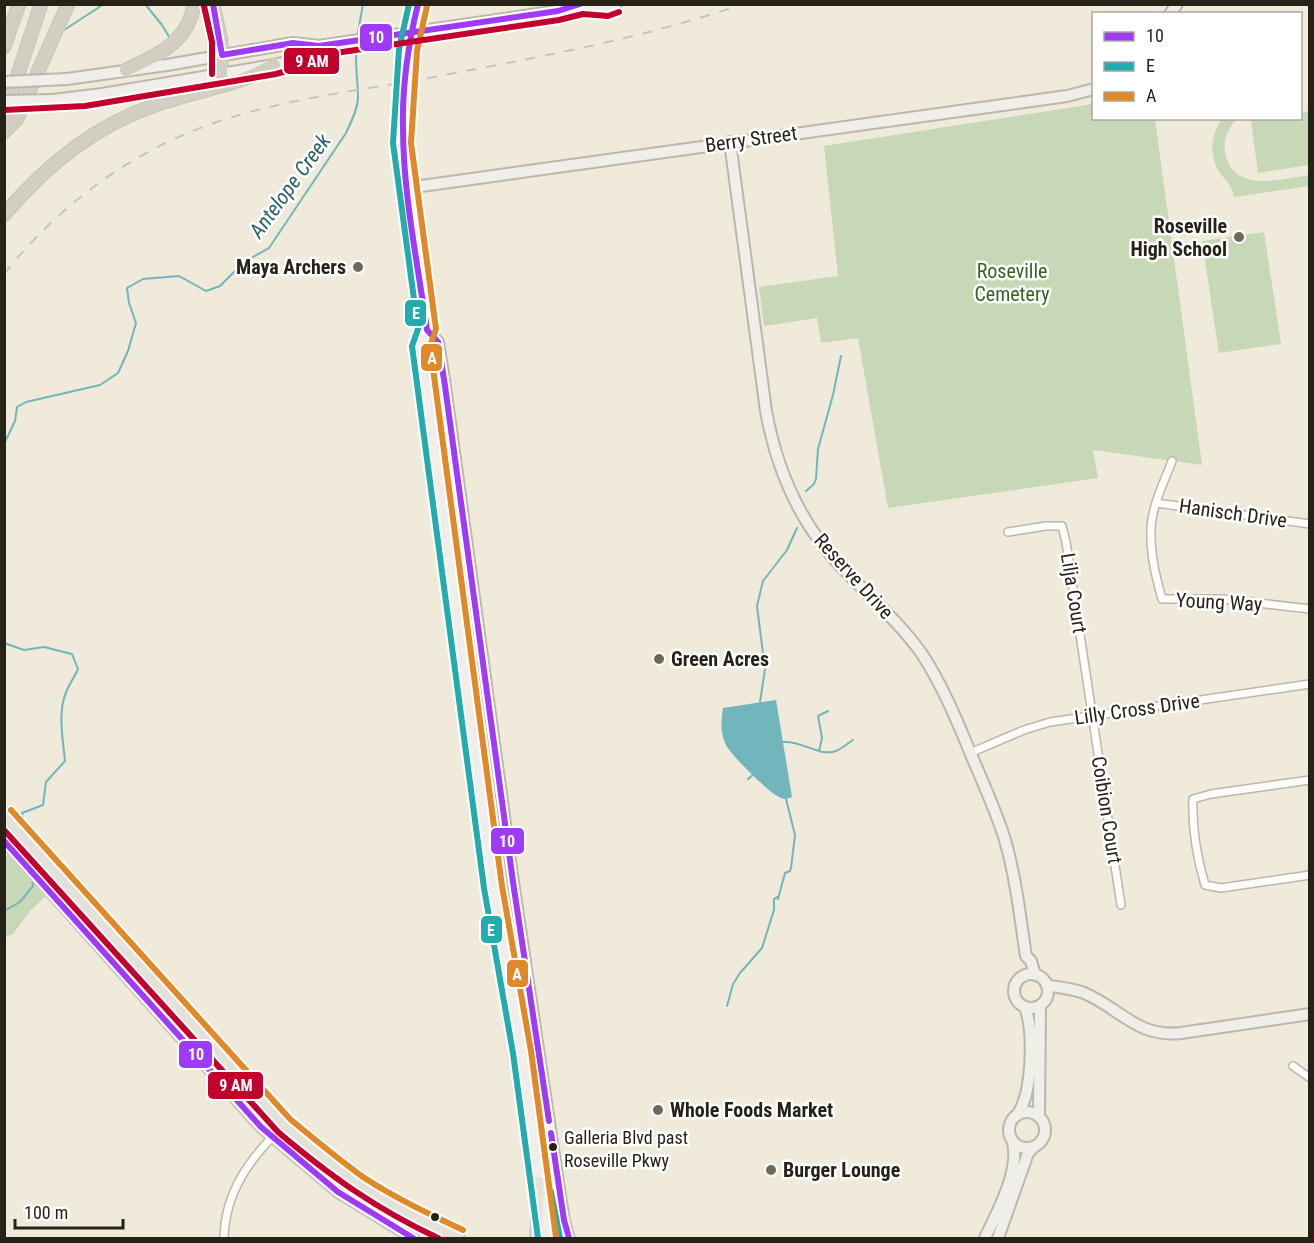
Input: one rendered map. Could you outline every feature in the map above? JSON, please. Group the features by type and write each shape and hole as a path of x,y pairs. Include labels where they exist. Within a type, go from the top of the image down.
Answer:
{"highway":[{"path":"4,47 19,4"},
{"path":"4,117 41,4"},
{"path":"4,132 17,119 68,4"},
{"path":"126,70 161,53 176,41 188,25 194,4"},
{"path":"213,4 222,41 221,74"},
{"path":"4,215 56,161 110,125 154,105 241,80 274,65"}],"main road":[{"path":"418,4 408,50 402,143 427,330 421,345 493,887 522,1052 547,1239"},
{"path":"4,82 67,79 293,43 319,46 582,5 608,7 616,4"},
{"path":"4,100 53,100 102,94 274,65 298,60 319,46"},
{"name":"Berry Street","path":"407,188 1067,96 1092,90"},
{"name":"Reserve Drive","path":"730,142 766,411 773,446 785,480 801,512 828,551 884,608 921,653 946,696 1006,842 1013,870 1026,956 1019,979"},
{"path":"427,330 438,342 445,386 513,882 568,1239"},
{"path":"4,816 284,1125 361,1186 407,1214 459,1239"},
{"path":"4,840 272,1137 339,1192 414,1239"},
{"name":"Reserve Drive","path":"1026,956 1031,961 1035,975"},
{"path":"506,960 515,974 530,1047 533,1053 539,1055"},
{"path":"985,1239 1005,1196 1016,1155 1009,1127 1022,1107 1028,1085 1028,1015 1025,1007 1014,995 1014,989 1019,979 1035,975 1040,977 1047,990"},
{"path":"1047,990 1063,989 1083,993 1139,1027 1161,1034 1310,1014"},
{"path":"998,1239 1028,1153 1044,1138 1046,1132 1039,1116 1040,1006 1047,990"},
{"path":"1025,1007 1040,1006"},
{"path":"1017,1115 1028,1111 1039,1116"},
{"path":"1013,1142 1023,1148 1035,1146"},
{"path":"536,1239 539,1182"}],"street":[{"name":"Young Way","path":"1172,461 1156,502 1151,533 1157,582 1162,599 1223,599 1310,609"},
{"name":"Hanisch Drive","path":"1156,502 1310,524"},
{"name":"Lilja Court","path":"1008,532 1046,525 1062,526 1093,716"},
{"name":"Lilly Cross Drive","path":"970,753 1038,725 1310,684"},
{"name":"Coibion Court","path":"1093,716 1121,905"},
{"path":"1310,780 1211,794 1193,799 1192,816 1200,870 1205,885 1221,888 1310,875"},
{"path":"1293,1066 1310,1078"},
{"path":"224,1239 227,1209 239,1180 259,1150 284,1125"}],"green space":[{"name":"Roseville Cemetery","path":"1092,104 1092,120 1155,120 1202,465 1093,450 1098,478 888,508 858,338 821,343 817,318 764,326 759,287 838,276 824,146"},
{"path":"1309,111 1309,165 1258,173 1251,120 1302,120 1302,113"},
{"path":"1221,120 1237,120 1227,134 1225,152 1229,165 1237,174 1259,181 1309,175 1309,186 1234,197 1231,186 1220,173 1214,160 1212,146"},
{"path":"1264,232 1281,344 1219,353 1202,241"},
{"path":"8,855 45,897 30,911 13,934 5,937 4,857"}],"water":[{"path":"776,700 792,797 786,799 774,794 729,750 724,740 721,722 723,708"}],"waterway":[{"path":"64,30 104,4"},
{"path":"145,4 171,40"},
{"name":"Antelope Creek","path":"357,38 363,4"},
{"name":"Antelope Creek","path":"4,444 15,421 17,407 26,402 100,385 118,373 128,351 136,323 127,288 143,279 179,276 206,291 220,286 244,262 269,248 346,133 352,120 358,97 357,43"},
{"path":"806,491 816,479 818,449 841,356"},
{"path":"760,702 765,669 757,606 763,581 787,550 797,528"},
{"name":"Antelope Creek","path":"4,643 24,650 44,647 72,654 78,669 67,690 62,707 61,725 65,761 46,782 43,805 22,813 25,833"},
{"path":"819,751 822,738 818,716 828,711"},
{"path":"783,742 797,743 829,752 838,750 853,740"},
{"path":"748,779 754,774"},
{"path":"727,1006 733,984 762,948 774,910 774,899 777,897 778,899 785,873 791,868 795,835 786,799"},
{"name":"Antelope Creek","path":"27,847 30,863"},
{"name":"Antelope Creek","path":"4,911 20,902 33,886 32,877"}],"railway":[{"path":"4,274 49,224 101,182 158,147 220,121 299,100 434,77 590,46 743,4"}],"transit line":[{"name":"10","path":"213,4 222,55 293,43 319,46 558,11 580,4"},
{"name":"E","path":"409,4 399,49 393,143 418,329 412,346 484,888 513,1053 538,1238"},
{"name":"10","path":"418,4 409,50 403,112 408,204 427,330 438,342 445,386 513,882 549,1121"},
{"path":"204,6 212,42 212,74"},
{"name":"A","path":"427,6 417,51 411,143 436,329 430,346 502,886 531,1051 556,1237"},
{"path":"4,110 85,106 276,74 301,67 322,55 559,20 583,14 608,16 619,12"},
{"name":"A","path":"11,810 290,1119 363,1177 400,1199 463,1230"},
{"path":"4,830 278,1132 354,1191 438,1238"},
{"name":"10","path":"4,841 261,1127 338,1192 413,1238"},
{"name":"10","path":"551,1133 564,1220 569,1238"},
{"name":"E","path":"551,1192 560,1238"}],"place":[{"name":"Roseville High School","path":"1239,237"},
{"name":"Maya Archers","path":"358,267"},
{"name":"Green Acres","path":"659,659"},
{"name":"Whole Foods Market","path":"658,1110"},
{"name":"Galleria Blvd past Roseville Pkwy","path":"553,1147"},
{"name":"Burger Lounge","path":"771,1170"}]}
